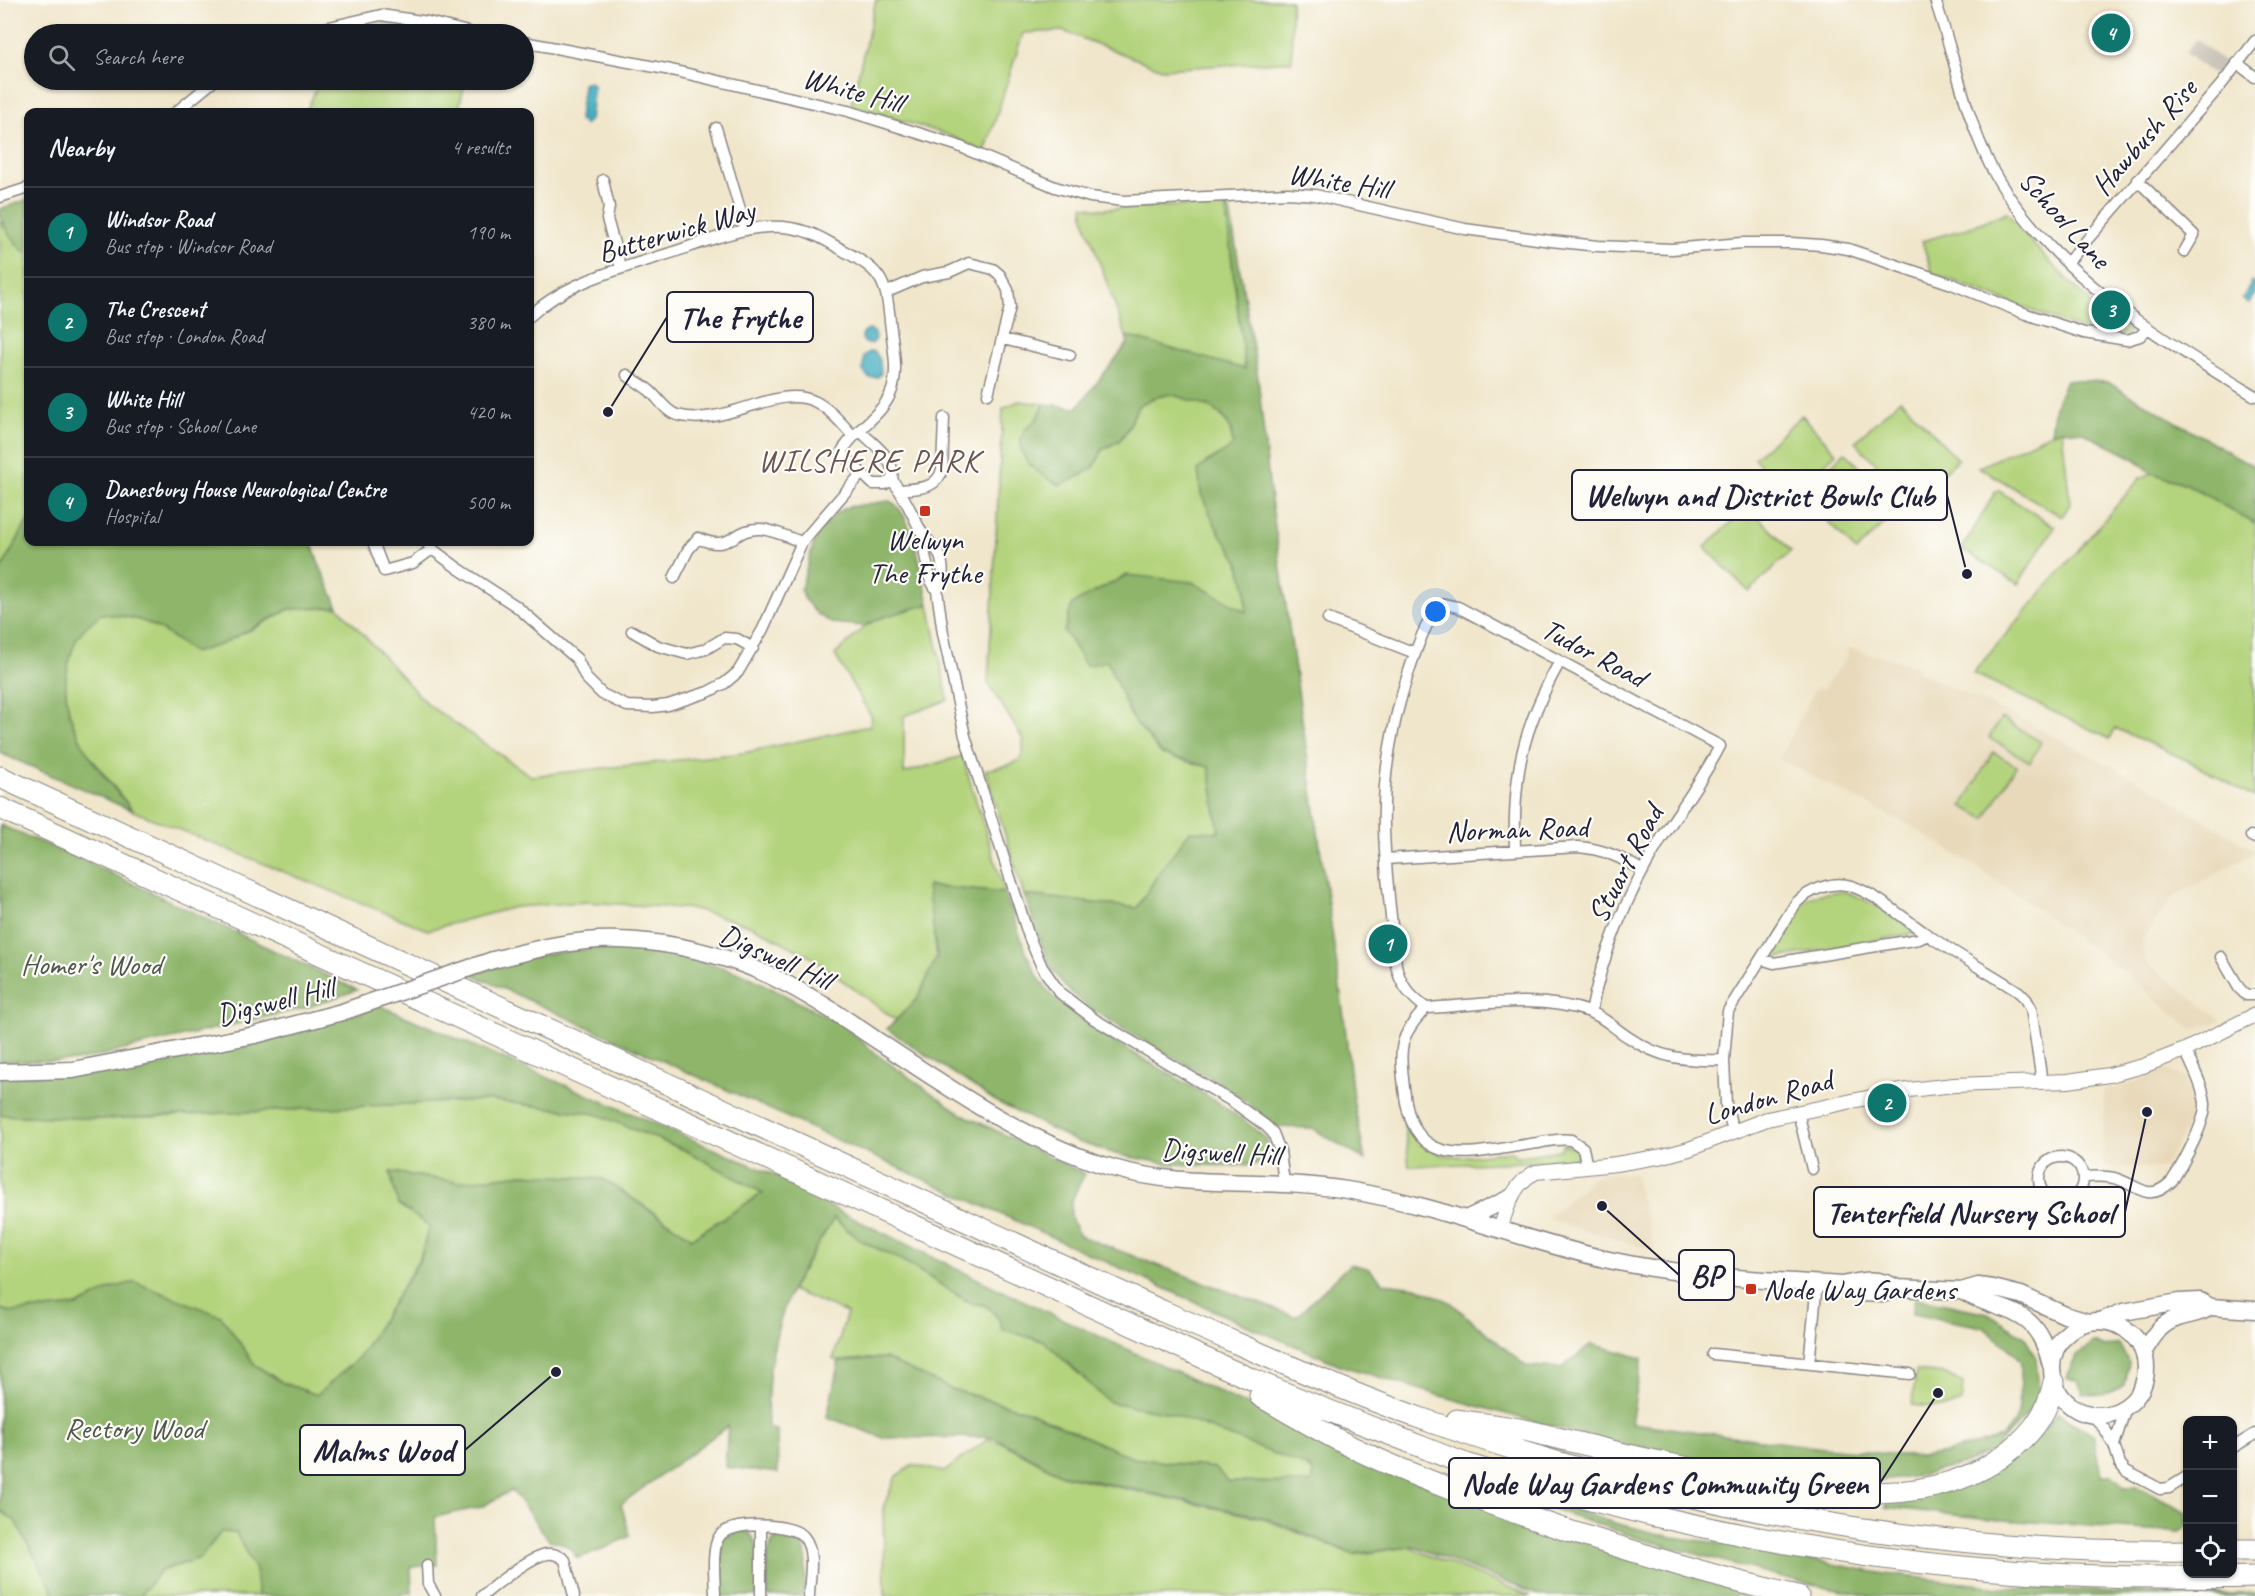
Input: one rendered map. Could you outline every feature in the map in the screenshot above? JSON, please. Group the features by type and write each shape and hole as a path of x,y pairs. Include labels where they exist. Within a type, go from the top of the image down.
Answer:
{"highway":[{"path":"0,777 1162,1311 1321,1380 1406,1413 1564,1464 1653,1488 1767,1512 1949,1539 2034,1546 2183,1551"},
{"path":"0,808 1288,1396 1466,1464 1570,1495 1707,1528 1795,1545 1888,1559 2019,1573 2087,1577 2246,1577"},
{"path":"1155,1336 1324,1433 1420,1477 1530,1518 1612,1545 1702,1572 1798,1596"},
{"path":"1406,1413 1530,1431 1611,1452 1711,1473 1817,1490 1883,1493 1912,1490 1950,1481 1981,1469 2005,1455 2042,1418 2051,1398 2053,1375"},
{"path":"2237,1550 2255,1550"}],"main road":[{"name":"Digswell Hill","path":"0,1072 20,1073 85,1068 233,1040 342,1012 493,960 574,943 618,940 664,945 707,953 746,966 821,1003 963,1097 1020,1131 1061,1150 1116,1169 1189,1179 1321,1186 1381,1197 1578,1252 1641,1267 1684,1273 1843,1285 1862,1293 1883,1294 1897,1288 1961,1292"},
{"path":"1466,1219 1510,1198"},
{"path":"1978,1286 2006,1291 2021,1295 2065,1315 2116,1323 2128,1330 2144,1351 2146,1373 2139,1393 2126,1407 2114,1413 2092,1415 2080,1411 2060,1394 2042,1338 2029,1322 2005,1309 1961,1292 1978,1286"},
{"path":"2053,1375 2056,1350 2066,1334 2076,1326 2123,1312 2179,1302 2200,1301 2211,1307 2255,1310"},
{"path":"2144,1351 2157,1331 2166,1323 2176,1318 2202,1313 2211,1307"}],"street":[{"name":"School Lane","path":"1935,0 1967,107 1990,166 2022,214 2067,263 2099,292 2147,329 2255,396"},
{"path":"342,24 381,15 439,24"},
{"name":"Hawbush Rise","path":"2067,263 2221,85 2255,42"},
{"name":"White Hill","path":"534,43 671,70 848,111 956,145 1055,187 1090,197 1124,201 1288,193 1315,195 1466,229 1598,246 1672,249 1742,243 1821,245 1848,249 1952,284 2026,314 2084,333 2127,340 2140,336 2147,329"},
{"path":"2237,63 2255,77"},
{"path":"181,108 203,90"},
{"path":"716,128 746,230"},
{"path":"603,180 609,207 606,219 621,268"},
{"path":"2137,180 2194,235 2184,252"},
{"path":"0,197 24,189"},
{"name":"Butterwick Way","path":"534,313 561,292 621,268 746,230 789,228 806,231 866,263 880,277 887,292 894,365 893,388 885,404 857,434"},
{"path":"887,292 921,277 949,272 969,263 993,269 1005,282 1010,307 988,394"},
{"path":"1003,339 1070,355"},
{"path":"627,375 647,389 674,415 692,418 708,418 736,412 776,399 803,398 814,401 826,408 889,459 893,466 892,480 900,490 924,536 925,555 930,579 938,591 943,633 965,736 1029,937 1042,968 1060,993 1094,1019 1233,1101 1266,1126 1273,1133 1280,1151 1284,1183"},
{"path":"900,490 929,486 940,477 944,418"},
{"path":"857,434 846,444 841,453 873,484 885,484 892,480"},
{"path":"430,546 459,569 516,606 577,659 593,686 611,699 627,705 653,707 668,705 708,693 738,672 753,648 802,542 861,474"},
{"path":"674,578 688,550 698,538 715,544 722,543 747,531 761,529 802,542"},
{"path":"374,546 384,572 412,563 428,546"},
{"name":"Tudor Road","path":"1415,653 1434,612 1445,604 1458,607 1559,663 1720,746"},
{"path":"1328,619 1415,653 1402,692 1391,741 1384,829 1398,973 1408,993 1426,1008 1534,1002 1591,1013 1658,1054 1686,1061 1724,1060"},
{"path":"632,631 658,646 687,654 706,649 724,638 737,639 753,648"},
{"path":"1515,849 1516,786 1521,756 1535,710 1559,663"},
{"name":"Stuart Road","path":"1591,1013 1600,971 1643,871 1679,811 1708,771 1720,746"},
{"name":"Norman Road","path":"1386,859 1515,849 1595,848 1610,852 1643,871"},
{"path":"1733,1131 1726,1104 1724,1060 1728,1011 1783,922 1803,896 1814,890 1840,884 1864,892 2011,986 2026,999 2031,1008 2042,1082"},
{"path":"1761,959 1774,963 1919,939 1928,935"},
{"path":"2221,957 2239,988 2246,995 2255,994"},
{"path":"1426,1008 1408,1028 1403,1038 1401,1059 1407,1114 1419,1136 1437,1149 1465,1153 1564,1139 1581,1145 1587,1167"},
{"name":"London Road","path":"1500,1230 1510,1198 1523,1180 1536,1172 1662,1156 1689,1149 1767,1119 1927,1087 2080,1080 2109,1075 2143,1066 2185,1050 2255,1015"},
{"path":"2083,1177 2118,1179 2147,1192 2166,1187 2172,1181 2205,1109 2201,1088 2185,1050"},
{"path":"1798,1112 1812,1168"},
{"path":"2057,1157 2064,1157 2077,1163 2083,1177 2080,1190 2075,1196 2062,1200 2055,1200 2044,1191 2040,1178 2045,1165 2057,1157"},
{"path":"1809,1364 1817,1283"},
{"path":"1713,1354 1910,1374"},
{"path":"2114,1445 2126,1407"},
{"path":"2092,1415 2106,1431 2114,1445 2120,1464 2126,1471 2160,1490 2169,1488 2183,1479"},
{"path":"2237,1445 2255,1434"},
{"path":"715,1596 717,1538 722,1532 732,1527 760,1526 790,1528 806,1539 810,1552 808,1596"},
{"path":"760,1526 761,1596"},
{"path":"482,1596 496,1583 547,1553 555,1554 565,1560 574,1596"},
{"path":"427,1565 428,1584 435,1596"}],"shaded area":[{"path":"2196,39 2227,64 2216,76 2185,53"},
{"path":"1848,648 1919,666 1918,672 2031,724 2114,768 2161,793 2255,851 2174,896 2142,939 2145,962 2222,1021 2193,1030 2113,963 1978,868 1912,827 1779,759 1816,687 1822,690 1846,658"},
{"path":"2167,1070 2187,1080 2192,1103 2190,1121 2164,1168 2103,1167 2104,1089 2131,1083"},
{"path":"1634,1173 1655,1251 1546,1219 1597,1175"}],"green space":[{"path":"876,0 1291,0 1292,61 1162,69 1063,31 1023,33 985,152 948,135 851,105"},
{"path":"316,90 463,90 459,108 308,108"},
{"path":"24,200 24,250 9,234 2,222 0,209"},
{"path":"1225,204 1245,370 1126,336 1085,222 1083,206 1099,209"},
{"path":"1225,204 1230,211 1258,378 1270,492 1344,1017 1353,1098 1365,1160 1312,1128 1276,1127 1248,1103 1217,1082 1087,1006 1066,988 1050,967 1024,895 1137,908 1160,871 1190,831 1219,832 1209,767 1162,754 1132,718 1107,661 1086,666 1064,631 1072,604 1127,575 1192,582 1246,612 1246,588 1238,560 1218,531 1201,494 1198,470 1233,445 1231,430 1224,417 1209,406 1170,394 1153,398 1138,406 1128,429 1119,441 1103,449 1094,467 1060,485 1030,465 1021,451 1021,442 1024,431 1036,420 1045,404 1077,408 1128,343 1126,336 1245,369"},
{"path":"2007,212 2064,277 2113,320 2131,332 2127,335 2083,330 1932,273 1922,241 1968,228"},
{"path":"0,221 24,251 24,527 0,572"},
{"path":"2066,380 2107,382 2255,467 2255,524 2187,484 2152,473 2135,459 2082,432 2062,430 2051,433 2055,406"},
{"path":"1170,394 1212,408 1226,422 1230,432 1233,445 1227,451 1206,462 1218,531 1238,559 1246,588 1246,613 1192,582 1107,661 1132,718 1162,754 1209,767 1219,833 1160,871 1137,908 1024,895 985,770 1009,765 1019,760 1023,753 1023,739 988,683 1003,408 1019,401 1045,404 1035,421 1024,431 1094,467 1103,449 1119,441 1128,429 1138,406 1153,398"},
{"path":"1900,399 1958,459 1913,502 1855,442"},
{"path":"1802,415 1836,453 1789,497 1754,458"},
{"path":"2062,430 2070,504 2062,517 1979,467 2051,433"},
{"path":"1845,452 1900,509 1856,551 1802,494"},
{"path":"2152,473 2187,484 2255,524 2254,798 2191,762 2115,728 2110,739 1973,673 2140,478"},
{"path":"1996,491 2055,527 2018,584 1962,549"},
{"path":"889,501 905,517 911,531 929,604 880,618 865,626 831,623 816,613 805,600 801,589 816,535 837,512 848,507"},
{"path":"1748,506 1791,551 1749,592 1705,547"},
{"path":"24,527 24,546 313,546 338,607 289,609 222,644 194,653 151,624 130,617 101,614 87,626 75,642 68,666 66,687 68,707 74,726 94,762 133,811 0,753 0,572"},
{"path":"929,604 948,700 904,716 904,773 962,756 1005,893 928,886 937,956 918,998 896,1020 809,956 752,926 694,909 587,902 515,907 428,930 133,811 85,750 69,714 64,681 72,647 80,630 101,614 116,615 151,624 194,653 253,629 289,609 338,607 427,704 531,776 743,753 869,726 872,718 835,655 865,626 880,618"},
{"path":"2001,718 2041,742 2030,762 1989,738"},
{"path":"1993,752 2016,766 1985,819 1962,806"},
{"name":"Homer's Wood","path":"0,825 83,860 357,990 309,1007 76,1061 0,1061"},
{"path":"927,886 1005,893 1026,952 1038,977 1052,996 1107,1038 1206,1095 1245,1121 1264,1137 1273,1156 1264,1163 1234,1166 1170,1164 1119,1155 1075,1141 997,1102 887,1029 918,998 937,956"},
{"path":"1840,891 1880,908 1916,933 1776,958 1773,955 1772,948 1802,904 1814,896"},
{"path":"619,947 666,953 709,963 748,976 844,1026 876,1054 960,1113 1085,1174 1071,1205 1072,1219 1080,1236 1296,1317 1350,1264 1367,1268 1384,1283 1416,1287 1450,1302 1526,1366 1561,1368 1592,1344 1642,1358 1631,1423 1824,1448 1921,1457 1946,1453 2002,1437 2016,1420 2021,1363 2014,1353 1983,1327 1912,1314 1915,1298 1988,1313 2024,1336 2036,1358 2039,1393 2032,1410 1992,1451 1963,1464 1919,1476 1865,1483 1787,1476 1693,1461 1582,1435 1343,1366 1250,1327 473,975 508,962 544,954"},
{"name":"Rectory Wood","path":"381,1006 777,1176 838,1211 992,1286 1394,1474 1761,1596 1541,1596 1414,1546 1355,1554 1263,1517 1060,1474 994,1437 884,1438 827,1417 839,1361 885,1358 951,1389 1027,1411 1133,1458 1214,1468 1229,1482 1309,1483 1313,1481 1312,1471 1303,1465 1171,1413 1109,1402 1045,1342 1002,1329 999,1319 984,1305 970,1303 905,1262 860,1240 834,1218 795,1282 775,1341 769,1376 767,1411 768,1428 777,1430 778,1473 725,1467 728,1426 621,1504 630,1536 599,1551 577,1558 566,1545 549,1540 512,1490 481,1507 435,1517 437,1565 411,1567 412,1593 401,1594 401,1596 258,1596 255,1570 236,1533 221,1532 200,1558 160,1571 140,1596 56,1596 15,1521 0,1510 0,1309 12,1312 77,1306 115,1287 135,1282 221,1316 255,1365 283,1383 317,1395 360,1356 421,1258 429,1226 398,1204 390,1172 458,1182 523,1174 603,1179 692,1238 763,1193 687,1151 596,1114 490,1100 104,1119 0,1115 0,1077 126,1070 266,1042"},
{"path":"490,1100 596,1114 687,1151 763,1193 692,1238 603,1179 523,1174 458,1182 390,1172 398,1204 429,1226 420,1258 360,1356 317,1395 283,1383 255,1365 221,1316 115,1287 77,1306 12,1312 0,1309 0,1115 104,1119"},
{"path":"1404,1122 1415,1137 1427,1147 1451,1156 1511,1151 1516,1157 1560,1150 1563,1144 1575,1148 1579,1158 1409,1166"},
{"path":"833,1218 860,1240 905,1262 970,1303 984,1305 999,1319 1002,1329 1045,1342 1109,1402 1171,1413 1303,1465 1313,1472 1313,1481 1309,1483 1229,1482 1214,1468 1133,1458 1027,1411 951,1389 885,1358 833,1360 847,1313 791,1290"},
{"path":"2094,1342 2104,1347 2119,1344 2129,1363 2125,1385 2105,1394 2083,1394 2078,1380 2067,1379 2076,1358"},
{"path":"1916,1371 1947,1374 1963,1384 1961,1402 1945,1408 1912,1405"},
{"path":"2057,1413 2093,1434 2101,1475 2112,1475 2125,1487 2138,1487 2183,1511 2183,1528 2179,1532 1990,1519 1885,1507 1888,1498 2037,1439"},
{"path":"988,1439 1003,1443 1061,1475 1261,1518 1354,1555 1408,1547 1531,1596 885,1596 883,1508 896,1476 913,1465 944,1472"},
{"path":"1460,1473 1614,1523 1672,1537 1727,1544 1885,1574 1999,1587 2118,1592 2255,1593 2255,1596 1869,1596 1812,1585 1641,1539 1457,1476"},
{"path":"0,1510 15,1520 56,1596 0,1596"},
{"path":"744,1530 751,1535 758,1550 758,1596 721,1596 719,1565 722,1541 729,1534"},
{"path":"221,1532 236,1533 255,1570 258,1596 138,1596 160,1571 200,1558"},
{"path":"785,1533 792,1533 803,1542 806,1557 804,1596 768,1596 769,1551 777,1537"}],"water":[{"path":"589,81 594,86 590,120 585,125 579,120 583,84"},
{"path":"2252,282 2255,284 2255,293 2249,304 2242,299"},
{"path":"869,330 874,332 876,337 874,342 869,344 864,342 862,337 864,332"},
{"path":"871,351 875,352 880,360 881,373 878,377 869,378 863,371 864,356"}],"place":[{"name":"Danesbury House Neurological Centre","path":"2111,33"},
{"name":"White Hill","path":"2111,310"},
{"name":"The Frythe","path":"608,412"},
{"name":"Welwyn The Frythe","path":"925,511"},
{"name":"Welwyn and District Bowls Club","path":"1967,574"},
{"name":"Windsor Road","path":"1388,944"},
{"name":"The Crescent","path":"1887,1103"},
{"name":"Tenterfield Nursery School","path":"2147,1112"},
{"name":"BP","path":"1602,1206"},
{"name":"Node Way Gardens","path":"1751,1289"},
{"name":"Malms Wood","path":"556,1372"},
{"name":"Node Way Gardens Community Green","path":"1938,1393"}],"district":[{"name":"WILSHERE PARK","path":"869,460"}]}
